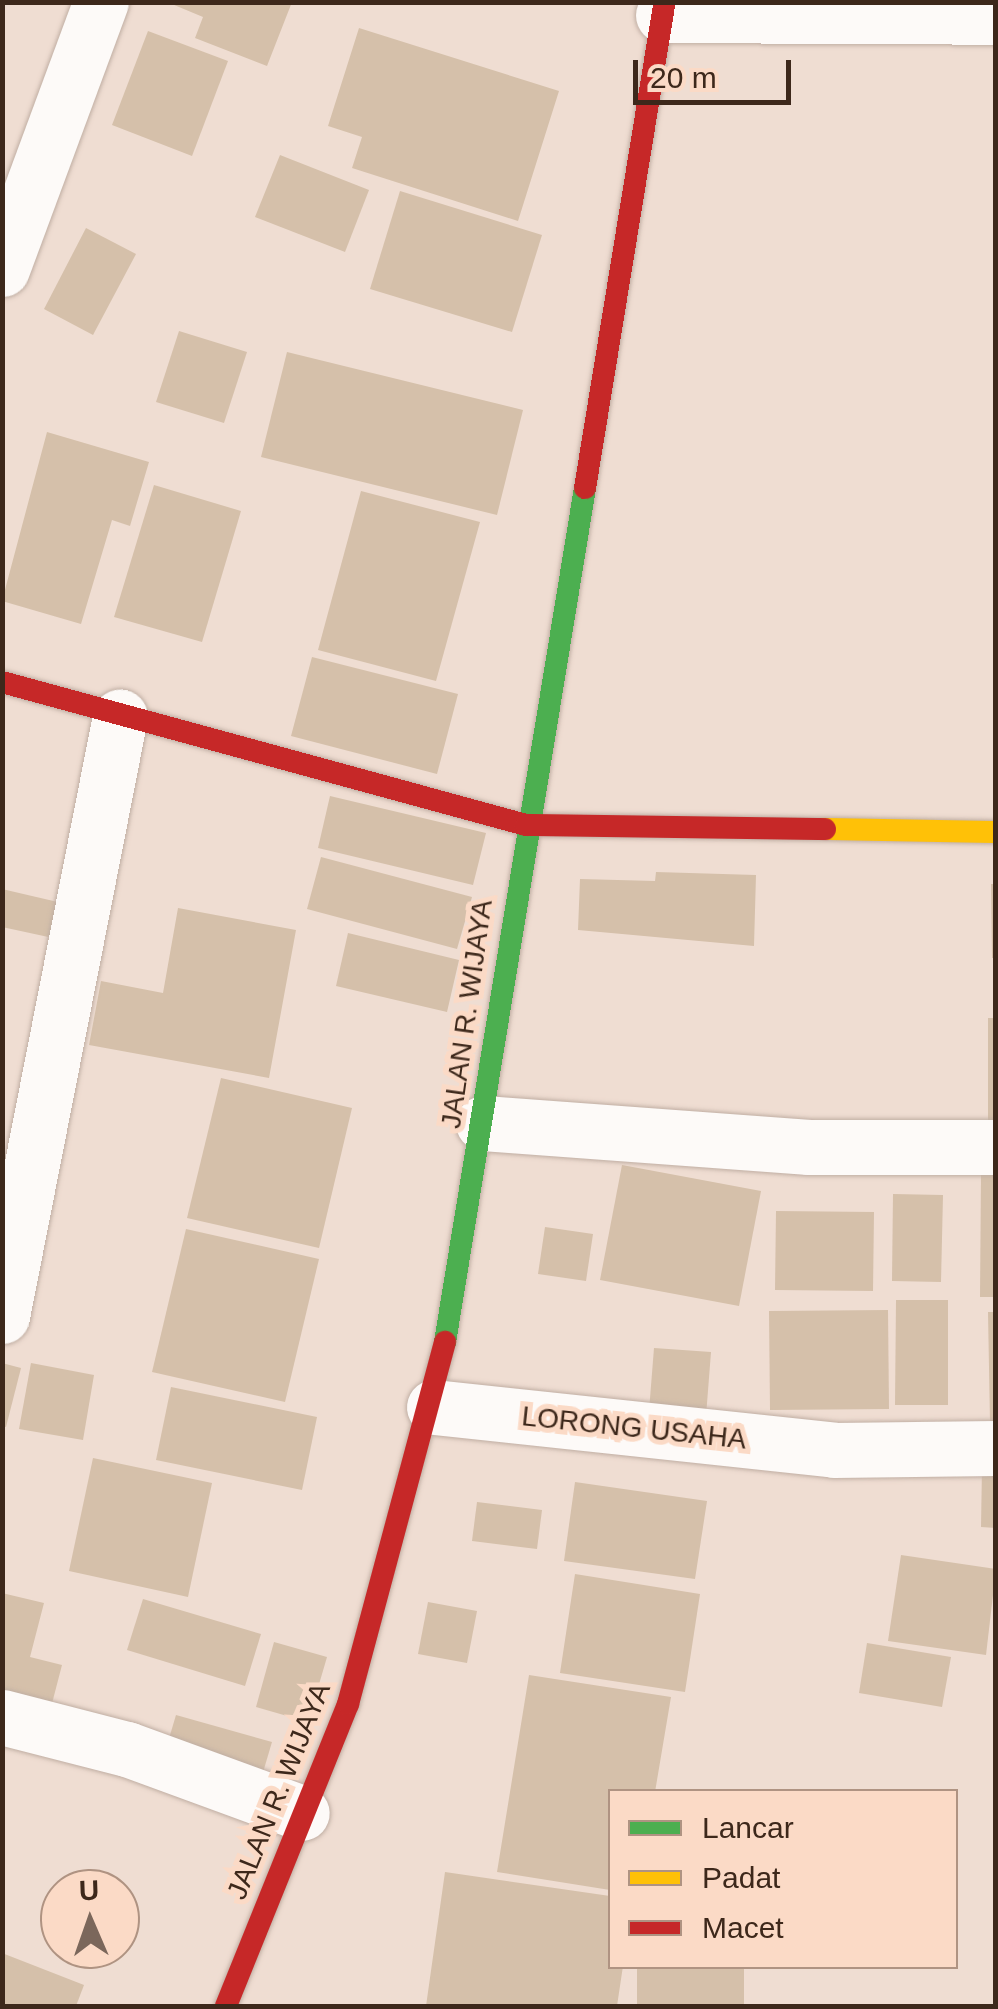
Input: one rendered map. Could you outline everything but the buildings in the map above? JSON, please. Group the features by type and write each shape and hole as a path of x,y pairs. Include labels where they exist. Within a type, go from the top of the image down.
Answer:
{"street":[{"path":"2,269 101,2"},
{"path":"664,8 996,17"},
{"name":"JALAN R. WIJAYA","path":"226,2006 348,1704 434,1407 483,1122 526,825 664,8"},
{"path":"2,682 526,825 996,832"},
{"path":"2,1316 120,716"},
{"path":"483,1122 809,1147 996,1148"},
{"name":"LORONG USAHA","path":"434,1407 834,1450 996,1448"},
{"path":"2,1718 127,1750 302,1813"}],"traffic: fast":[{"path":"445,1342 585,488"}],"traffic: slow":[{"path":"825,829 996,832"}],"traffic: jam":[{"path":"585,488 665,2"},
{"path":"2,682 526,825 825,829"},
{"path":"226,2006 348,1704 445,1342"}]}
